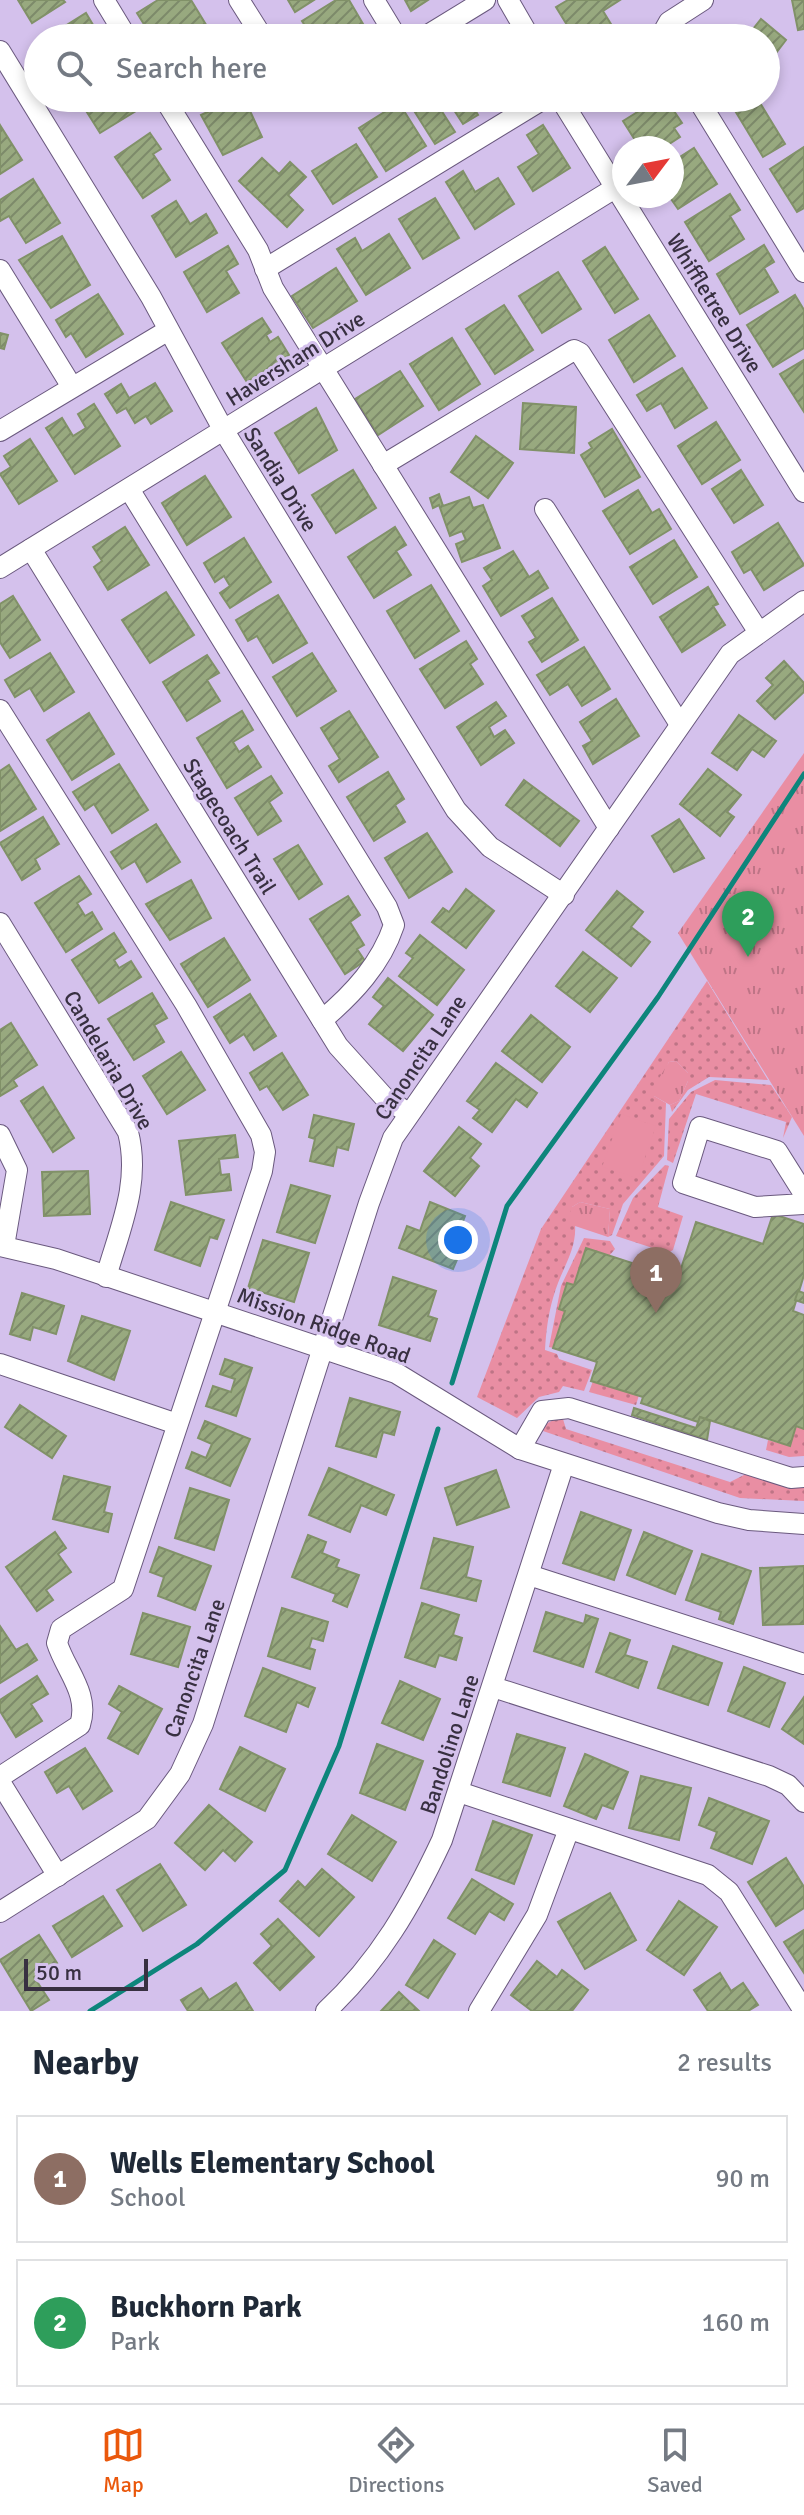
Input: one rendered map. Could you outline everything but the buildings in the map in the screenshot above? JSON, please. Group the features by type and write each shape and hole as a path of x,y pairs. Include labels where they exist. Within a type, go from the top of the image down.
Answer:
{"street":[{"path":"104,0 119,24"},
{"path":"239,0 254,24"},
{"path":"374,0 389,24"},
{"path":"446,24 485,0"},
{"path":"508,0 522,24"},
{"path":"668,24 703,0"},
{"name":"Sandia Drive","path":"0,51 24,90"},
{"name":"Sandia Drive","path":"37,112 151,297 224,431 456,810 490,847 564,895"},
{"path":"173,112 258,250 265,269 323,369 609,828"},
{"path":"265,269 522,112"},
{"name":"Whiffletree Drive","path":"569,112 612,183"},
{"path":"706,112 804,272"},
{"name":"Haversham Drive","path":"0,568 612,190"},
{"name":"Whiffletree Drive","path":"627,208 804,492"},
{"path":"0,270 72,387"},
{"path":"0,431 167,331"},
{"path":"383,465 574,350 580,353 758,631"},
{"path":"129,489 387,907 394,925 388,945 362,980 322,1020"},
{"path":"545,509 679,723"},
{"name":"Stagecoach Trail","path":"31,549 322,1020 359,1073 384,1097 408,1113"},
{"name":"Canoncita Lane","path":"0,1912 147,1819 180,1774 203,1724 380,1169 408,1113 564,895 679,723 730,654 804,601"},
{"path":"0,710 186,1005 261,1135 265,1152 262,1171 123,1589 61,1629 57,1643 82,1696 85,1711 80,1725 0,1779 58,1876"},
{"name":"Candelaria Drive","path":"0,923 128,1132 135,1158 134,1183 106,1277"},
{"path":"804,1194 777,1151 700,1127 683,1183 755,1207 804,1204"},
{"path":"0,1135 17,1170 2,1246"},
{"name":"Mission Ridge Road","path":"2,1246 324,1347 396,1373 520,1449 718,1513 760,1522 804,1524"},
{"path":"0,1364 177,1424"},
{"path":"520,1449 542,1411 569,1408 791,1478 804,1477"},
{"name":"Bandolino Lane","path":"326,2011 367,1968 404,1916 442,1840 564,1464"},
{"path":"529,1575 804,1664"},
{"path":"493,1687 769,1776 788,1785 804,1802"},
{"path":"459,1792 708,1875 729,1892 804,2011"},
{"path":"479,2011 537,1915 569,1829"}],"green space":[{"path":"804,753 804,1136 678,933"},
{"path":"707,981 768,1080 709,1077 688,1090 672,1112 670,1105 679,1101 688,1081 688,1073 676,1061 669,1062 654,1096 666,1103 664,1156 623,1204 612,1235 608,1237 610,1209 580,1202 572,1207 575,1233 551,1304 545,1350 557,1354 559,1359 592,1370 584,1391 563,1386 559,1392 539,1397 517,1418 477,1397 541,1229"},
{"path":"676,1061 688,1073 688,1081 679,1101 670,1105 654,1096 653,1088 669,1062"},
{"path":"715,1080 771,1085 792,1117 783,1138 786,1122 696,1094 673,1163 667,1160 669,1119 691,1092"},
{"path":"621,1114 656,1126 638,1178 602,1167"},
{"path":"665,1165 669,1166 658,1207 683,1216 673,1250 668,1253 616,1236 633,1198"},
{"path":"580,1202 610,1209 608,1237 572,1225 569,1215 572,1207"},
{"path":"584,1238 610,1241 615,1249 609,1256 586,1248 574,1285 567,1284 559,1309 565,1311 553,1348 549,1347 561,1286"},
{"path":"593,1381 639,1395 636,1405 589,1392"},
{"path":"557,1418 563,1419 566,1429 730,1482 748,1473 804,1485 804,1501 740,1498 543,1431 546,1424"},
{"path":"796,1426 804,1429 804,1456 789,1457 766,1450 768,1440 790,1446"}],"waterway":[{"path":"452,1383 507,1206 658,997 804,774"},
{"path":"90,2011 197,1944 285,1870 339,1746 438,1429"}],"place":[{"name":"Buckhorn Park","path":"748,957"},
{"name":"Wells Elementary School","path":"656,1313"}]}
